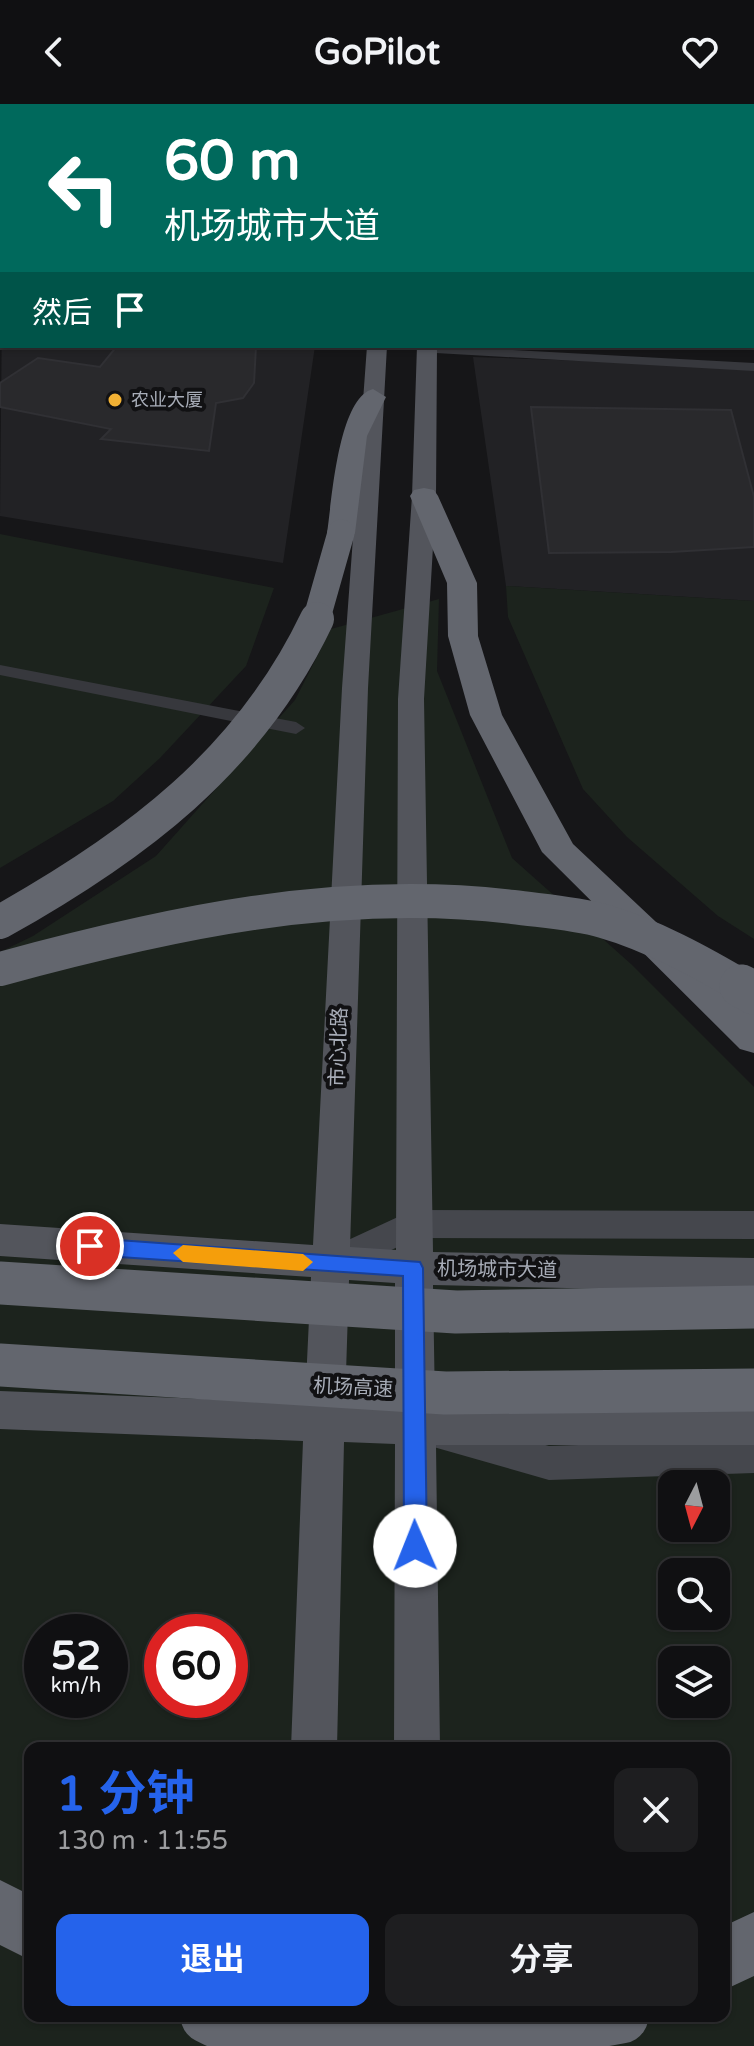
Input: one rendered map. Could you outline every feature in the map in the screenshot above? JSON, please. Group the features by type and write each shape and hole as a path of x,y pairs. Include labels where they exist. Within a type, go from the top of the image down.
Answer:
{"highway":[{"path":"0,922 89,872 161,815 224,758 277,688 317,620 341,533 354,436 373,397"},
{"path":"424,496 462,583 463,636 486,715 560,852 754,1038"},
{"path":"0,969 130,933 301,902 432,897 505,905 606,922 754,993"},
{"path":"0,1283 456,1312 754,1307"},
{"name":"机场高速","path":"0,1365 445,1393 754,1390"},
{"path":"0,1909 24,1927"},
{"path":"730,1956 754,1942"},
{"path":"240,2022 475,2042 587,2022"}],"main road":[{"name":"市心北路","path":"314,1742 323,1422 355,688 377,348"},
{"path":"417,1742 411,699 434,348"},
{"name":"机场城市大道","path":"0,1240 413,1268 754,1275"},
{"path":"0,1410 414,1426 754,1426"},
{"path":"307,2022 307,2046"},
{"path":"418,2022 418,2046"}],"street":[{"path":"434,348 754,367"},
{"path":"0,670 296,728"},
{"path":"330,1264 413,1224 754,1225"},
{"path":"414,1426 549,1463 754,1456"}],"shaded area":[{"path":"2,348 315,348 283,563 0,516"},
{"path":"473,357 754,367 754,601 506,586"},
{"path":"0,534 274,588 246,666 160,758 113,801 0,868"},
{"path":"506,586 754,601 754,939 718,916 627,837 583,789 508,617"},
{"path":"439,599 437,671 512,858 631,964 754,1087 754,2046 0,2046 0,952 33,936 156,856 295,700 331,629"}],"building":[{"name":"农业大厦","path":"115,348 256,348 254,383 243,398 216,403 209,451 101,439 111,429 0,407 0,383 38,358 100,367"},
{"path":"531,407 731,410 754,497 754,547 671,552 549,553"}],"slow traffic":[{"path":"183,1253 303,1262"}],"place":[{"name":"农业大厦","path":"115,400"}],"route":[{"path":"90,1246 413,1268 415,1546"}]}
